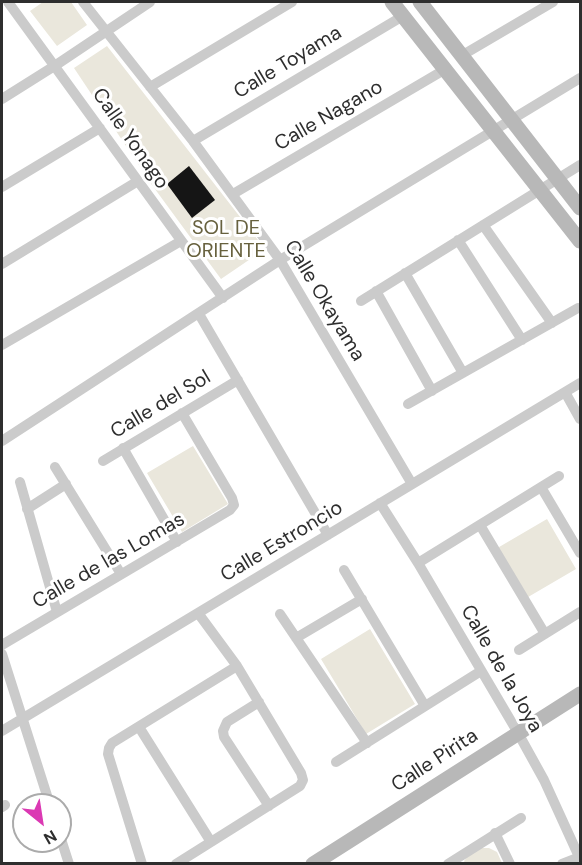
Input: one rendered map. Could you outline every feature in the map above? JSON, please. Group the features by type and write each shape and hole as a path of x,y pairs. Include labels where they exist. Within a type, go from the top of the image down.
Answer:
{"main road":[{"path":"392,2 580,241"},
{"path":"422,2 461,56 580,208"},
{"name":"Calle Pirita","path":"313,864 580,694"}],"street":[{"name":"Calle Okayama","path":"83,2 193,141 280,260 412,484"},
{"path":"2,99 150,2"},
{"path":"150,87 292,2"},
{"path":"461,56 553,2"},
{"path":"2,15 10,5"},
{"name":"Calle Yonago","path":"10,5 56,65 223,298"},
{"name":"Calle Toyama","path":"193,141 403,16"},
{"name":"Calle Nagano","path":"233,194 444,70"},
{"path":"2,441 280,260 580,78"},
{"path":"2,187 100,128"},
{"path":"361,301 580,165"},
{"path":"2,264 138,181"},
{"path":"483,225 552,323"},
{"path":"2,345 181,240"},
{"path":"458,240 522,340"},
{"path":"405,273 463,373"},
{"path":"376,291 432,391"},
{"path":"408,404 578,308"},
{"path":"199,314 328,535"},
{"name":"Calle del Sol","path":"103,461 238,380"},
{"name":"Calle Estroncio","path":"2,731 580,382"},
{"path":"565,392 580,419"},
{"name":"Calle de las Lomas","path":"2,645 234,506 232,498 182,413"},
{"path":"123,448 177,542"},
{"path":"55,467 121,574"},
{"path":"418,563 559,476"},
{"path":"20,482 57,612"},
{"path":"27,509 66,484"},
{"path":"541,487 580,553"},
{"name":"Calle de la Joya","path":"381,503 518,733 544,780 580,858"},
{"path":"480,525 545,634"},
{"path":"344,570 425,706"},
{"path":"296,638 362,599"},
{"path":"519,650 580,612"},
{"path":"176,864 300,786 303,780 237,666 198,614"},
{"path":"280,614 367,743"},
{"path":"2,654 46,793"},
{"path":"142,864 108,754 112,743 237,666"},
{"path":"336,762 481,670"},
{"path":"259,702 227,722 223,730 224,737 269,806"},
{"path":"139,727 211,842"},
{"path":"453,862 521,818"},
{"path":"495,833 510,864"},
{"path":"562,864 580,858"}],"green space":[{"path":"43,2 71,2 87,25 57,46 30,11"},
{"name":"SOL DE ORIENTE","path":"107,46 265,249 221,279 152,185 74,68"},
{"path":"193,446 228,504 182,532 147,473"},
{"path":"547,519 576,569 523,600 494,550"},
{"path":"370,629 415,704 366,734 321,659"},
{"path":"489,848 497,852 502,863 465,863 464,861 471,852"}],"building":[{"path":"189,166 215,200 192,218 167,184"}]}
